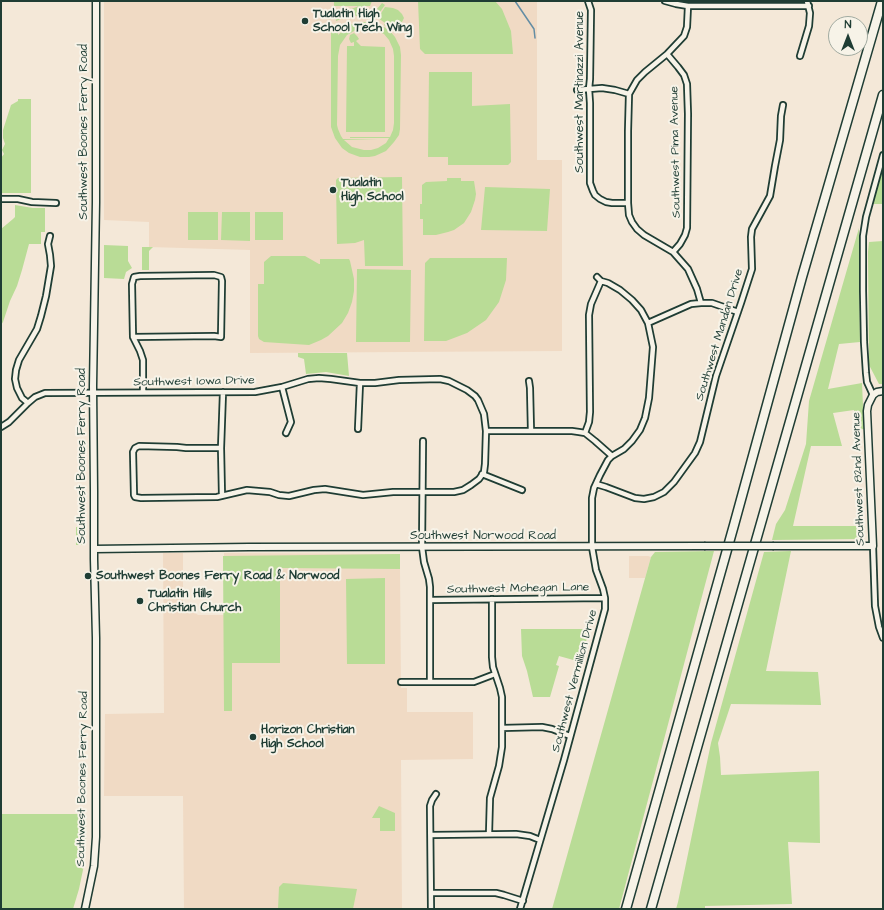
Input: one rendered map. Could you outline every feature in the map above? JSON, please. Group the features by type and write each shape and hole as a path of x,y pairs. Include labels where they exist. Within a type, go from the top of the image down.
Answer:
{"highway":[{"path":"626,909 804,270 882,1"},
{"path":"651,909 883,95"}],"street":[{"name":"Southwest Boones Ferry Road","path":"85,909 94,866 96,836 93,393 96,202 96,1"},
{"name":"Southwest Martinazzi Avenue","path":"588,1 591,10 589,89 591,187 596,195 606,202 628,203"},
{"path":"665,1 688,6 808,3 810,13 809,26 800,56"},
{"path":"688,6 687,27 684,36 667,54 637,80 629,94 628,203 629,215 637,229 644,235 673,252 688,269 701,302"},
{"name":"Southwest Pima Avenue","path":"667,54 678,67 687,84 688,114 687,228 680,244 673,252"},
{"path":"577,90 602,88 629,94"},
{"name":"Southwest Mandan Drive","path":"596,484 635,498 644,499 654,497 664,492 674,482 695,453 700,442 716,376 742,303 752,269 752,229 769,198 771,190 780,140 783,105"},
{"path":"883,155 866,217 864,236 863,298 867,382 873,395 883,391"},
{"path":"1,198 56,203"},
{"path":"28,403 22,398 17,388 15,379 16,370 19,360 36,329 41,316 49,283 51,266 48,244 50,236"},
{"path":"133,337 222,337 221,277 214,275 134,277 132,284 133,337 143,360 143,392"},
{"path":"585,433 589,422 590,412 589,315 591,304 601,281 597,277"},
{"name":"Southwest Vermillion Drive","path":"520,909 604,616 605,598 596,570 592,547 592,498 596,484 608,460 624,449 640,430 645,418 649,398 653,347 648,323 641,310 632,300 608,282 601,281"},
{"path":"648,323 692,304 701,302 712,303 738,312"},
{"name":"Southwest Iowa Drive","path":"1,427 9,422 35,397 45,393 255,392 282,387 308,379 319,378 360,383 440,379 449,381 467,390 478,400 484,414 486,431 485,464 482,474"},
{"path":"529,381 531,431"},
{"path":"358,429 360,383"},
{"path":"282,387 291,422 286,433"},
{"path":"222,392 222,496"},
{"name":"Southwest 82nd Avenue","path":"873,395 868,405 867,419 875,606 879,627 883,638"},
{"path":"486,431 572,431 585,433 612,456"},
{"path":"423,441 422,547 424,562 429,579 430,682"},
{"path":"221,448 139,446 134,448 134,492 136,497 217,497 247,490 263,491 289,496 325,489 363,495 393,492 454,492 463,490 471,485 479,479 482,474 522,490"},
{"name":"Southwest Norwood Road","path":"94,549 236,547 873,546"},
{"name":"Southwest Mohegan Lane","path":"430,600 605,598"},
{"path":"489,834 490,798 501,757 502,747 502,697 493,668 492,657 492,600"},
{"path":"401,682 474,682 495,674"},
{"path":"502,728 542,727 570,736"},
{"path":"431,909 430,806 436,794"},
{"path":"431,835 524,835 540,840"},
{"path":"431,893 496,893 523,900"}],"shaded area":[{"name":"Tualatin High School","path":"104,1 537,1 537,160 562,160 562,351 250,353 250,250 149,247 149,222 104,220"},
{"name":"Horizon Christian High School","path":"163,553 183,553 183,604 198,615 224,615 224,553 400,554 401,688 407,688 407,712 473,712 473,759 401,760 402,909 184,909 183,796 104,796 105,714 164,713"},
{"path":"629,556 651,557 645,578 629,578"}],"green space":[{"path":"334,1 372,1 370,6 364,6 364,18 349,13 349,16 336,21 335,11 346,13 346,11 359,6 334,6"},
{"path":"418,1 495,1 502,9 511,31 513,54 425,54 420,49"},
{"path":"382,3 385,5 371,22 381,25 390,31 400,47 400,129 399,135 386,151 375,156 360,157 349,153 342,148 335,138 331,127 331,26 338,26 338,35 352,24 370,22 378,10 377,9","holes":["366,28 384,34 389,40 393,49 394,123 390,137 350,137 389,138 386,143 378,148 364,150 352,147 344,140 378,140 343,139 338,129 338,56 340,45 347,35 356,30"]},
{"path":"385,7 398,10 402,14 404,18 398,30 390,26 388,28 384,25 385,23 378,18"},
{"path":"354,33 359,39 356,41 361,46 385,47 385,132 346,132 347,46 354,46 354,42 351,43 349,39 350,35"},
{"path":"429,72 472,72 472,106 510,104 511,162 508,165 448,165 448,157 428,157"},
{"path":"18,99 31,99 31,193 1,193 1,158 4,154 2,150 5,144 3,130 11,105 18,101"},
{"path":"883,166 882,204 873,204"},
{"path":"402,177 403,266 365,266 364,240 355,243 337,244 336,180 338,178"},
{"path":"447,178 461,178 461,181 474,181 476,194 471,212 464,223 454,230 436,235 423,235 423,219 420,219 422,185 426,182 447,181"},
{"path":"485,187 550,189 547,231 481,230"},
{"path":"15,205 45,208 45,232 41,232 41,244 29,244 17,286 1,325 1,229 15,217"},
{"path":"188,212 218,212 218,240 188,240"},
{"path":"222,212 250,212 250,241 221,240"},
{"path":"255,212 283,212 283,240 255,240"},
{"path":"859,228 860,342 839,344 828,389 862,383 864,429 856,430 854,410 833,413 842,446 811,446 793,526 865,526 864,539 772,540 776,524 785,510 806,444 809,401"},
{"path":"883,241 883,384 879,384 869,365 868,252 869,242"},
{"path":"104,245 128,246 128,261 132,268 126,272 124,279 104,278"},
{"path":"142,247 153,247 149,251 149,270 142,270"},
{"path":"271,256 305,256 319,264 320,259 349,259 354,279 352,302 342,323 328,336 309,345 264,342 259,339 258,284 264,284 264,262"},
{"path":"430,258 507,258 506,280 499,302 486,320 467,333 446,341 424,341 425,263"},
{"path":"357,269 411,270 410,342 356,342"},
{"path":"298,353 347,353 349,376 326,372 306,374 304,359 298,357"},
{"path":"76,527 84,527 84,545 76,545"},
{"path":"714,551 619,909 552,909 651,557 655,552"},
{"path":"791,551 766,671 818,672 821,705 731,704 718,743 721,775 819,771 820,843 788,842 792,904 705,906 705,909 676,909 711,743 764,552"},
{"path":"400,554 400,569 280,568 280,663 232,663 232,711 224,711 223,556"},
{"path":"385,578 385,664 347,664 346,579"},
{"path":"521,629 586,629 587,638 582,657 577,661 559,656 556,665 559,666 550,697 533,697 522,656"},
{"path":"379,806 395,813 395,831 380,831 380,818 372,818"},
{"path":"1,814 86,814 84,865 73,909 1,909"},
{"path":"283,883 357,889 353,909 278,909 279,887"}],"waterway":[{"path":"515,1 534,29 535,38"}],"place":[{"name":"Tualatin High School Tech Wing","path":"305,21"},
{"name":"Tualatin High School","path":"333,190"},
{"name":"Southwest Boones Ferry Road & Norwood","path":"88,576"},
{"name":"Tualatin Hills Christian Church","path":"140,601"},
{"name":"Horizon Christian High School","path":"253,737"}]}
